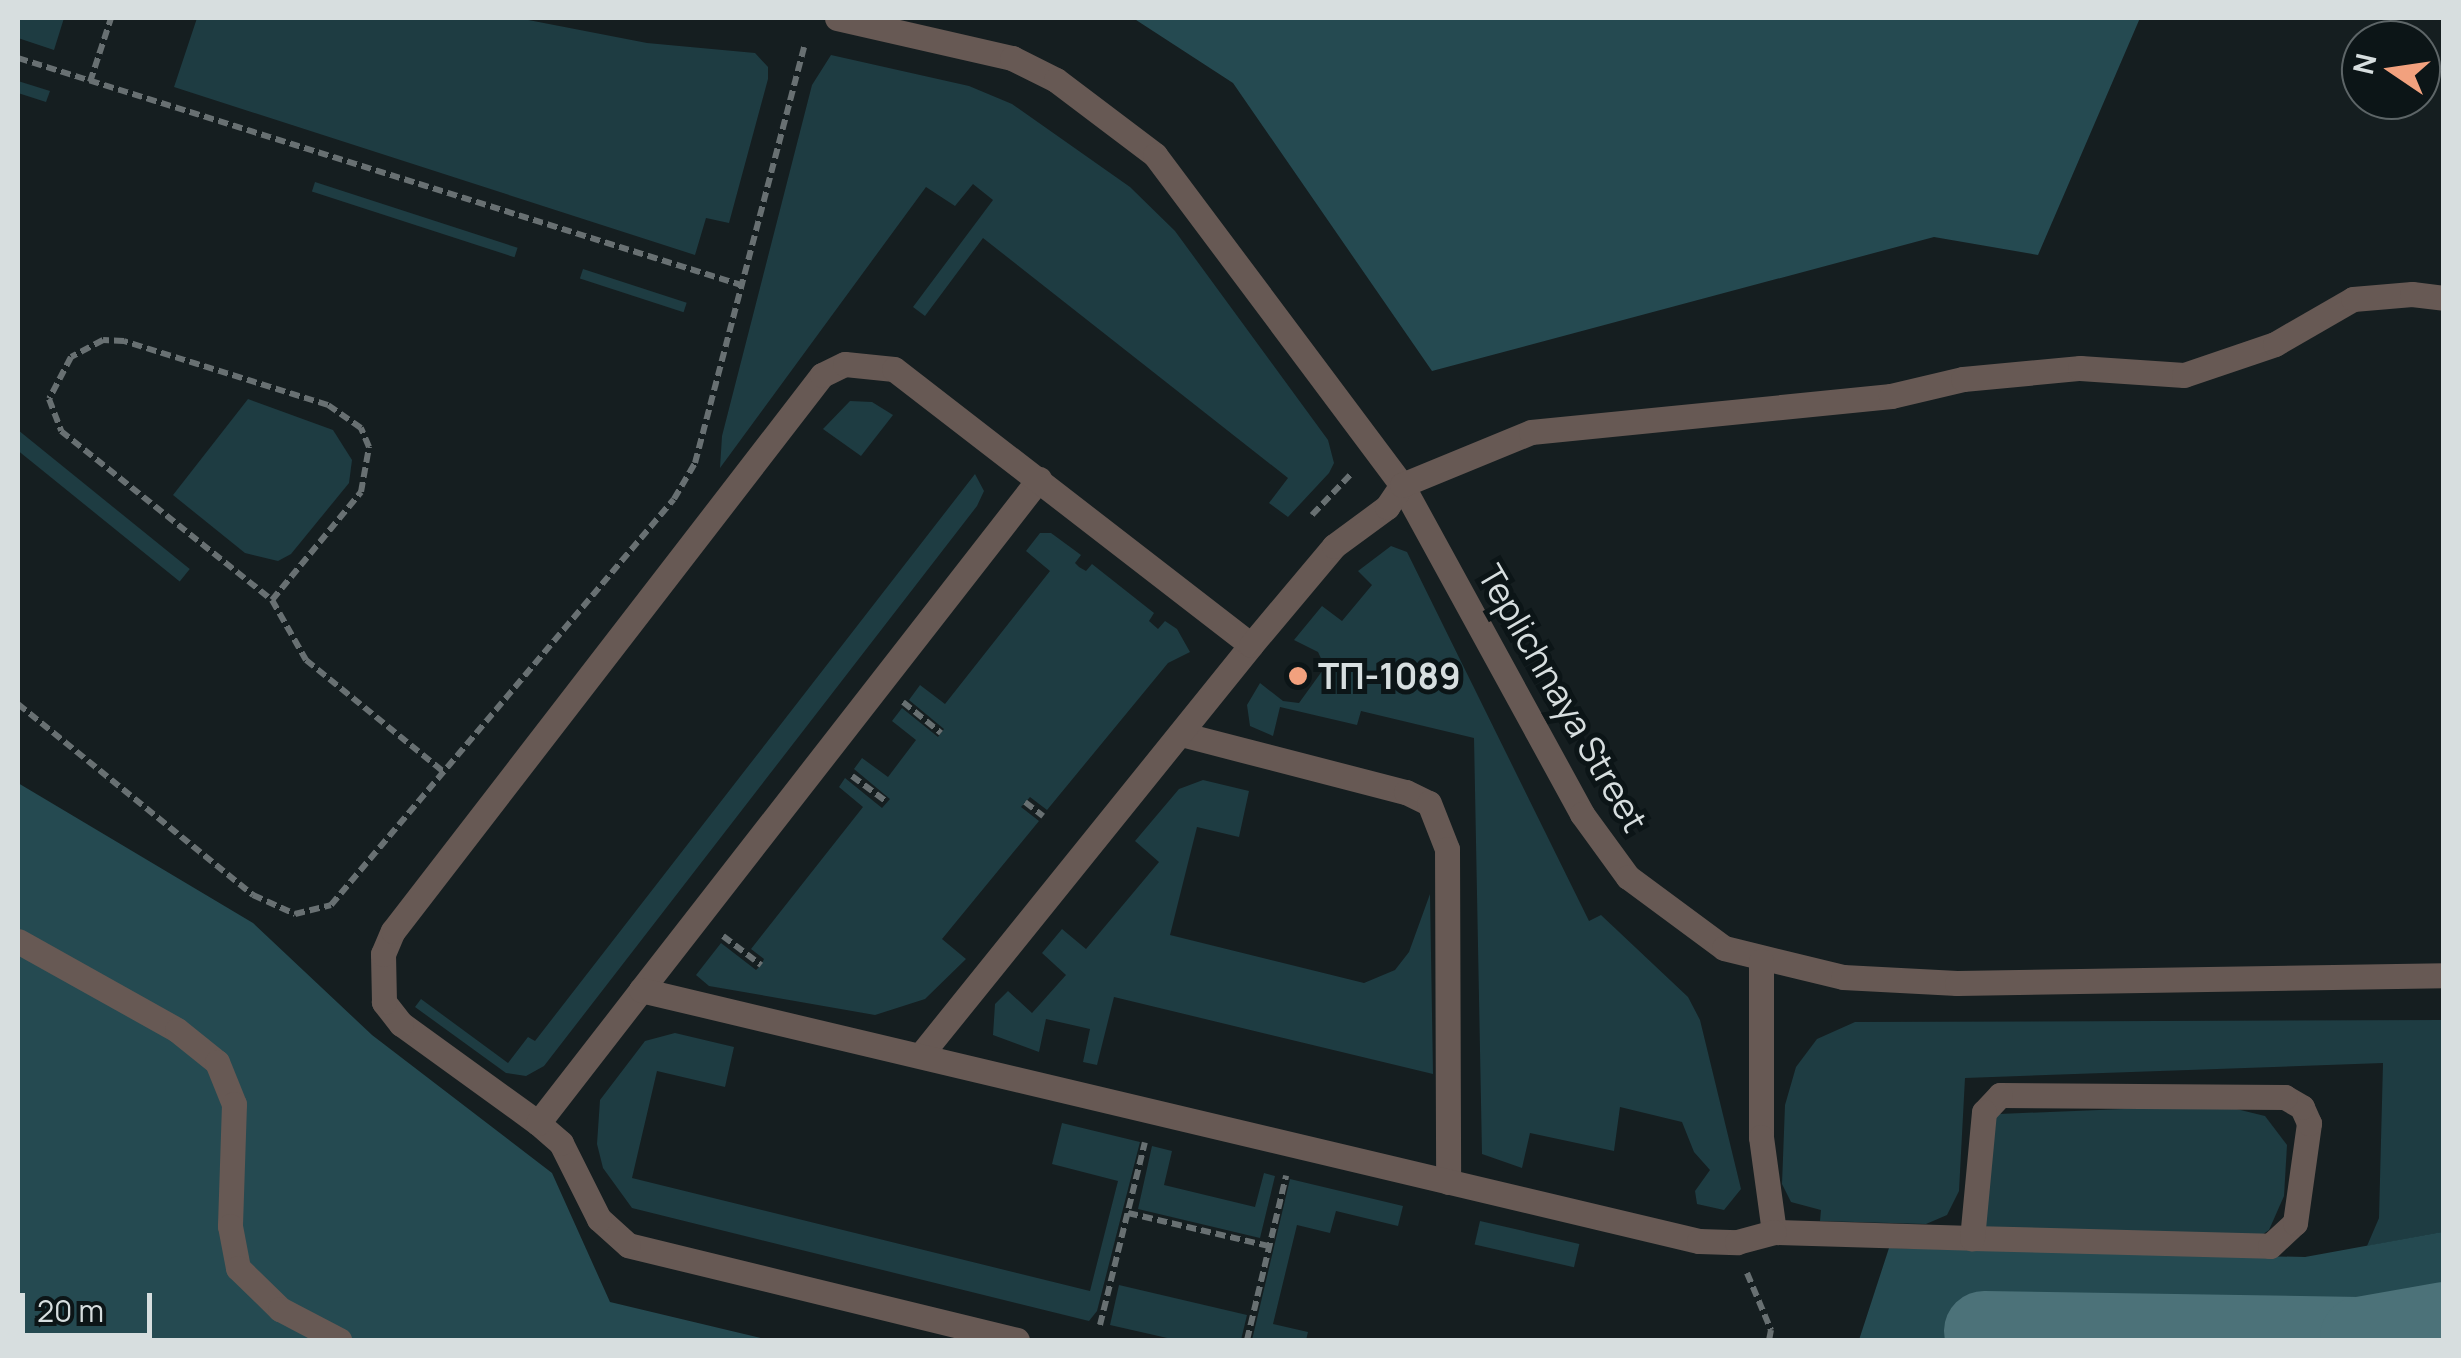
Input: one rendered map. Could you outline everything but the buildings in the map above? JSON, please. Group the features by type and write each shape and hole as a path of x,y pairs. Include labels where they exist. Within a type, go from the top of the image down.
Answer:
{"street":[{"name":"Teplichnaya Street","path":"837,18 1012,58 1056,80 1155,155 1402,485 1582,814 1628,877 1724,948 1760,961 1843,976 1957,983 2444,975"},
{"path":"923,1052 1334,546 1386,508 1402,485 1531,432 1891,396 1963,379 2080,368 2184,376 2275,344 2353,299 2412,294 2444,298"},
{"path":"1017,1340 628,1244 599,1219 562,1144 400,1024 384,1002 383,954 393,931 810,390 845,364 894,369 1251,646"},
{"path":"538,1123 1039,480"},
{"path":"1181,734 1406,792 1428,804 1447,849 1448,1182"},
{"path":"18,941 177,1030 217,1062 234,1104 230,1226 238,1268 280,1309 340,1340"},
{"path":"1760,961 1762,1137 1774,1232"},
{"path":"641,990 923,1052 1699,1241 1737,1242 1774,1232 1972,1238 2270,1246 2295,1223 2309,1123 2302,1107 2285,1097 2000,1095 1984,1112 1972,1238"}],"path":[{"path":"90,82 111,18"},
{"path":"18,704 253,895 295,914 332,904 674,500 695,463 804,46"},
{"path":"18,58 744,286"},
{"path":"272,600 361,492 369,447 361,428 328,405 124,341 103,340 70,358 49,399 61,430 272,600 306,660 444,772"},
{"path":"1308,520 1360,465"},
{"path":"1025,802 1043,816"},
{"path":"710,950 722,935 760,965"},
{"path":"1100,1326 1149,1127"},
{"path":"1247,1340 1289,1162"},
{"path":"1128,1213 1269,1246"},
{"path":"1747,1272 1771,1330 1769,1340"}],"shaded area":[{"path":"18,18 64,18 54,50 18,38"},
{"path":"197,18 518,18 647,43 755,53 768,67 768,79 729,223 706,218 695,255 174,87"},
{"path":"1133,18 2140,18 2038,255 1934,237 1432,371 1233,83"},
{"path":"831,55 969,86 1012,104 1130,187 1175,231 1328,440 1334,463 1329,473 1288,517 1269,503 1288,478 983,238 925,316 913,307 993,200 973,184 955,206 926,187 720,468 722,436 812,85"},
{"path":"18,81 50,91 46,102 18,93"},
{"path":"315,182 518,248 514,257 312,192"},
{"path":"583,269 687,303 684,312 580,279"},
{"path":"248,399 333,430 352,460 349,483 291,554 278,561 245,553 173,495"},
{"path":"850,401 872,402 893,415 861,456 823,429"},
{"path":"18,430 190,569 180,582 18,451"},
{"path":"975,474 984,491 977,506 544,1066 526,1076 506,1073 415,1007 421,999 508,1063 528,1037 535,1041"},
{"path":"1040,533 1051,533 1081,555 1075,563 1079,567 1086,571 1092,564 1154,613 1149,621 1158,629 1165,621 1177,629 1190,652 1168,663 1047,810 1030,797 1021,807 1039,821 942,939 966,959 925,999 875,1015 709,986 696,975 721,943 756,970 761,965 764,959 751,949 863,807 839,787 845,778 882,808 890,799 854,769 862,758 888,777 916,740 892,721 902,708 938,737 944,729 909,700 920,685 945,704 1050,571 1026,551"},
{"path":"1391,546 1407,552 1589,921 1601,915 1688,997 1700,1020 1741,1189 1724,1210 1697,1204 1695,1191 1710,1170 1694,1152 1682,1122 1620,1107 1614,1151 1530,1133 1522,1168 1482,1154 1474,738 1361,711 1357,725 1280,707 1273,736 1250,726 1247,705 1260,683 1283,701 1299,703 1325,667 1318,652 1294,640 1322,606 1342,621 1372,585 1358,571"},
{"path":"1203,780 1249,791 1239,837 1197,827 1170,935 1364,983 1395,970 1409,952 1430,894 1433,1074 1114,997 1097,1065 1083,1062 1090,1029 1046,1019 1039,1052 993,1035 995,1004 1008,991 1032,1013 1066,975 1042,953 1062,929 1086,949 1159,862 1135,841 1179,789"},
{"path":"18,783 253,923 372,1035 552,1173 610,1302 769,1340 18,1340"},
{"path":"2443,1020 2443,1232 2367,1246 2379,1218 2383,1063 1965,1078 1959,1191 1947,1215 1926,1224 1820,1221 1821,1210 1791,1202 1782,1184 1785,1105 1796,1067 1817,1039 1855,1022"},
{"path":"675,1033 734,1047 725,1087 657,1071 632,1178 1090,1291 1118,1181 1052,1164 1062,1123 1140,1142 1097,1311 1089,1321 632,1208 603,1168 597,1144 600,1100 645,1041"},
{"path":"2443,1052 2443,1340 1859,1340 1889,1248 2305,1257 2442,1232"},
{"path":"2220,1105 2265,1116 2287,1145 2284,1196 2269,1230 2259,1237 1986,1230 1980,1217 1989,1122 1999,1114"},
{"path":"1152,1146 1172,1151 1164,1185 1255,1207 1264,1173 1275,1176 1260,1238 1138,1209"},
{"path":"1290,1179 1403,1206 1398,1226 1336,1211 1330,1233 1297,1225 1273,1324 1308,1332 1306,1340 1252,1340"},
{"path":"1480,1221 1579,1244 1574,1267 1475,1244"},
{"path":"1119,1285 1247,1315 1241,1340 1176,1340 1110,1325"}],"waterway":[{"path":"1984,1331 2360,1337 2444,1322"}],"place":[{"name":"ТП-1089","path":"1298,676"}]}
